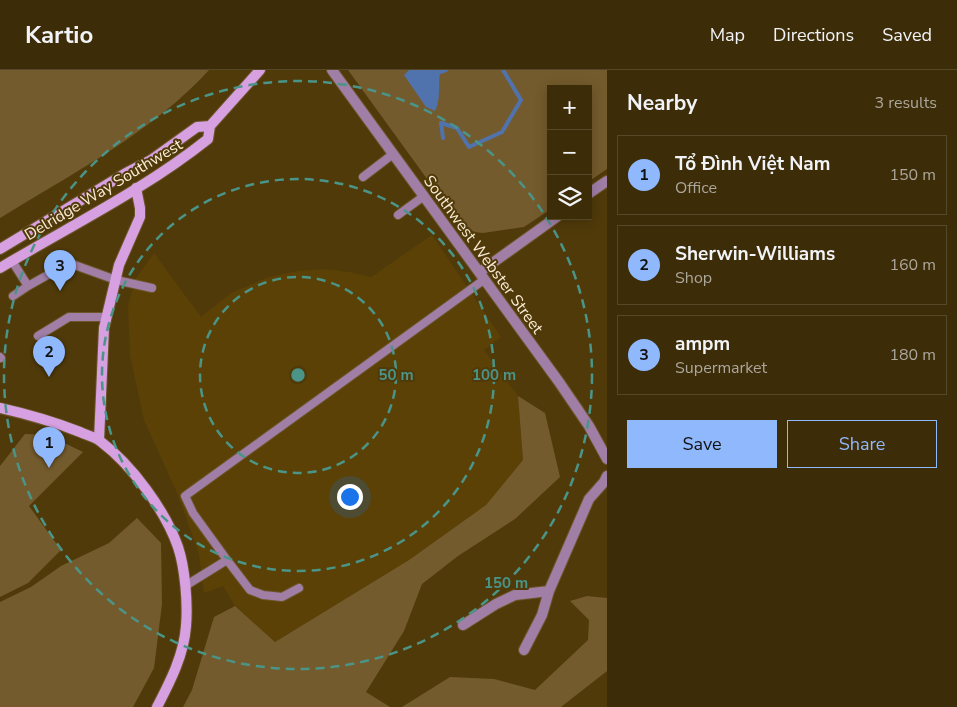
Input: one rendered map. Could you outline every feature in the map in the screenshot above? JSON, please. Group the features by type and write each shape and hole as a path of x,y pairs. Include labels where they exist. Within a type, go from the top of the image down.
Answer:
{"street":[{"name":"Delridge Way Southwest","path":"0,268 190,154 208,140 210,126 260,70"},
{"name":"Southwest Webster Street","path":"332,70 589,426 607,459"},
{"name":"Delridge Way Southwest","path":"0,249 126,172 151,160 197,127 210,126"},
{"path":"99,440 104,328 119,266 140,217 136,188 151,160"},
{"path":"592,191 607,181"},
{"path":"482,276 553,220"},
{"path":"0,408 46,420 99,440 136,477 156,505 178,547 185,586 186,626 176,669 157,707"},
{"path":"524,650 542,615 549,591 589,499 607,476"},
{"path":"463,625 496,604 515,595 549,591"}],"lane":[{"path":"363,177 393,154"},
{"path":"398,215 424,196"},
{"path":"12,261 28,286"},
{"path":"13,296 69,263 116,280 152,288"},
{"path":"299,588 282,597 263,595 250,590 193,513 185,496 482,276"},
{"path":"38,336 70,316 107,317"},
{"path":"185,586 227,560"}],"shaded area":[{"path":"0,70 209,70 163,113 137,132 110,151 0,218"},
{"path":"348,70 607,70 607,169 592,179 592,85 547,85 547,212 524,227 483,233 474,232 458,219"},
{"path":"432,235 501,337 484,350 518,396 523,460 486,505 409,560 275,642 235,606 223,586 204,593 199,554 178,495 144,420 130,356 128,305 136,278 154,253 201,317 231,293 269,277 297,271 324,269 371,277"},
{"path":"518,396 545,413 560,477 515,519 458,556 422,584 404,631 366,692 390,707 183,707 192,690 214,617 235,606 275,642 409,560 486,505 523,460"},
{"path":"25,434 48,435 83,452 29,506 61,550 28,583 0,597 0,466"},
{"path":"137,518 161,543 162,604 154,668 133,707 0,707 0,602 31,587 61,566 109,543"},
{"path":"587,596 607,598 607,671 561,707 402,707 450,677 494,679 535,690 588,640 589,620 570,601"}],"water":[{"path":"409,70 438,70 440,72 439,97 435,111 426,107 404,75"}],"waterway":[{"path":"440,72 446,70"},
{"path":"443,138 441,123 457,128 469,147 502,132 521,100 503,70"}],"place":[{"name":"ampm","path":"60,291"},
{"name":"Sherwin-Williams","path":"49,377"},
{"name":"Tổ Đình Việt Nam","path":"49,468"}]}
